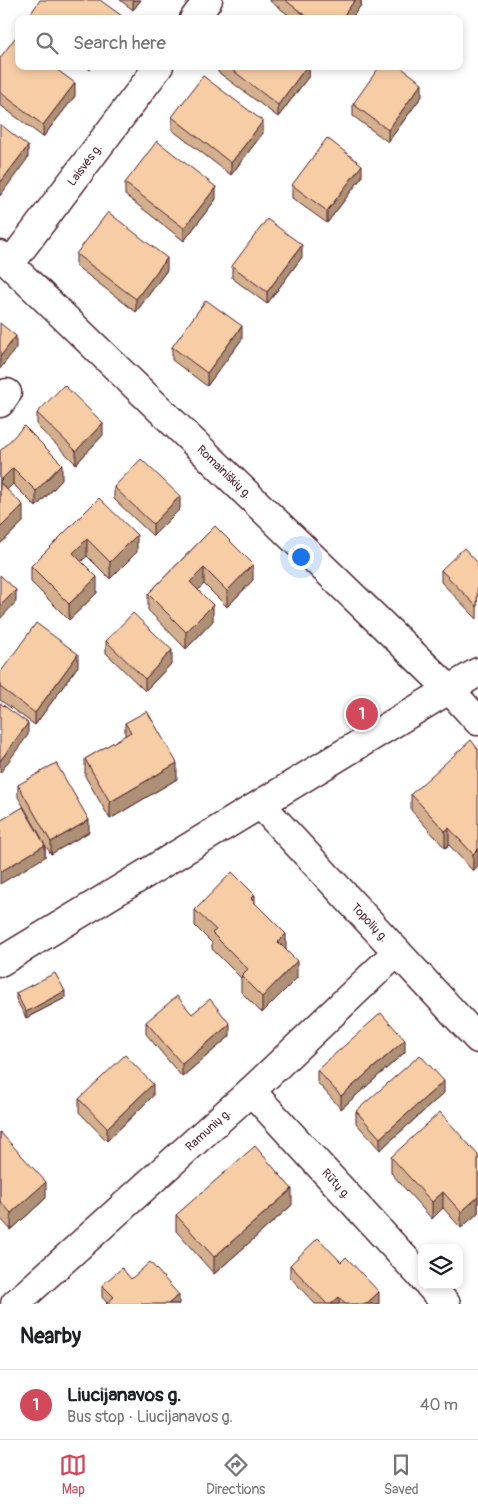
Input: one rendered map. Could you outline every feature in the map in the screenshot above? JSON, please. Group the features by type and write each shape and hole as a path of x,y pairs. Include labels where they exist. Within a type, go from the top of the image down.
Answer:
{"street":[{"path":"197,15 208,0"},
{"name":"Laisvės g.","path":"5,259 156,70"},
{"name":"Romainiškių g.","path":"5,259 449,689 478,721"},
{"path":"0,962 478,672"},
{"name":"Topolių g.","path":"261,805 478,1039"},
{"name":"Ramunių g.","path":"15,1304 251,1091 398,952"},
{"name":"Rūtų g.","path":"251,1091 418,1273"},
{"path":"433,1289 446,1304"}],"building":[{"path":"40,0 100,0 121,15 34,15 31,13"},
{"path":"285,0 355,0 344,15 305,15"},
{"path":"15,38 15,70 57,70 75,83 43,125 0,92 0,58"},
{"path":"232,70 304,70 278,105"},
{"path":"377,70 404,70 422,83 388,130 353,104"},
{"path":"203,76 263,121 231,163 172,117"},
{"path":"0,124 28,146 0,183"},
{"path":"327,138 362,165 327,211 292,185"},
{"path":"157,141 216,187 184,228 125,183"},
{"path":"108,212 167,258 136,299 76,254"},
{"path":"267,219 302,245 267,292 232,266"},
{"path":"206,300 242,326 207,373 172,347"},
{"path":"0,323 16,336 0,357"},
{"path":"64,385 103,423 76,451 37,413"},
{"path":"24,426 62,464 36,491 13,468 0,481 0,451"},
{"path":"141,459 180,496 153,524 114,487"},
{"path":"0,483 23,505 0,528"},
{"path":"99,498 137,535 110,562 87,539 73,553 97,577 69,604 31,566"},
{"path":"215,526 253,564 227,591 204,568 190,582 213,605 186,632 148,594"},
{"path":"464,548 478,563 477,607 441,570"},
{"path":"0,575 16,590 0,606"},
{"path":"133,613 172,650 145,679 106,641"},
{"path":"36,623 78,654 35,713 0,687 0,673"},
{"path":"0,703 28,723 0,761"},
{"path":"147,711 177,763 110,802 85,759 131,732 125,723"},
{"path":"471,740 478,749 478,849 473,854 449,828 445,831 411,794"},
{"path":"56,763 89,820 51,842 18,785"},
{"path":"23,807 45,845 0,872 0,821"},
{"path":"232,872 255,895 251,899 286,934 278,942 297,961 262,997 241,976 248,969 212,933 216,930 195,910"},
{"path":"55,973 65,991 26,1012 16,993"},
{"path":"177,996 192,1014 210,999 230,1024 182,1064 146,1022"},
{"path":"381,1013 405,1040 341,1096 317,1070"},
{"path":"125,1055 153,1084 107,1128 79,1099"},
{"path":"420,1055 444,1081 380,1138 356,1111"},
{"path":"440,1112 478,1155 478,1197 461,1212 443,1192 432,1202 391,1157"},
{"path":"0,1132 46,1182 11,1213 0,1201"},
{"path":"255,1146 292,1189 214,1257 176,1215"},
{"path":"318,1238 341,1262 346,1257 379,1292 366,1304 345,1304 339,1297 331,1304 327,1304 290,1265"},
{"path":"150,1262 179,1295 168,1304 106,1304 114,1297 102,1285 122,1268 131,1279"}],"place":[{"name":"Liucijanavos g.","path":"362,714"}]}
